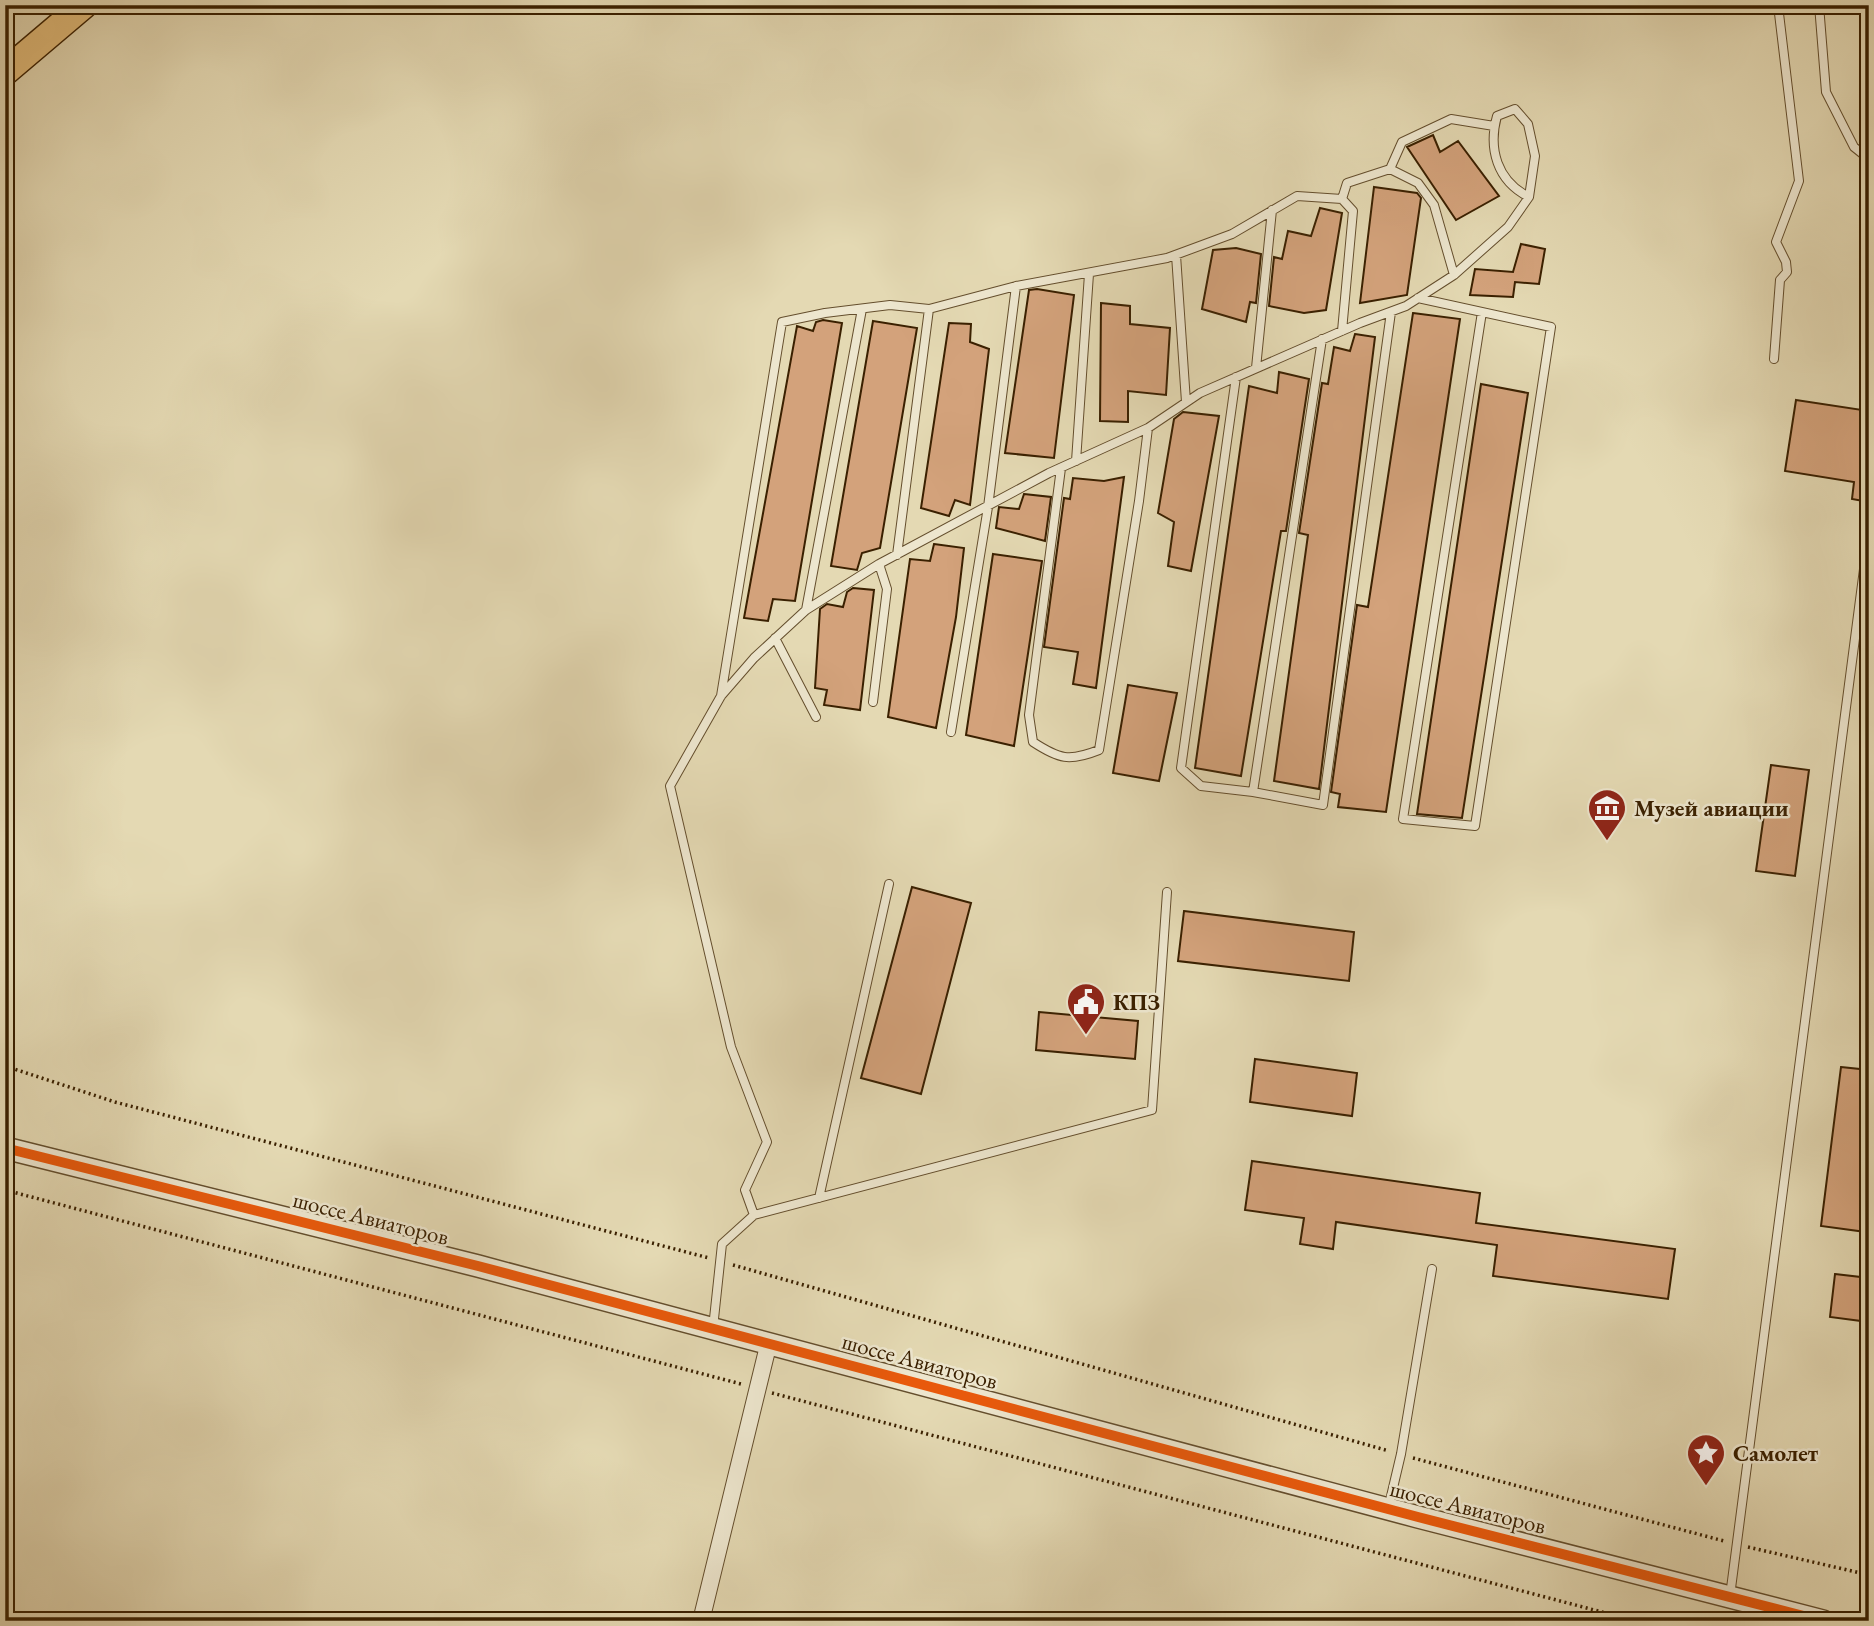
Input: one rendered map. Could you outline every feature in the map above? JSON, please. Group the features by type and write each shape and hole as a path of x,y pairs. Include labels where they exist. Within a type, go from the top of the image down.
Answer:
{"main road":[{"path":"5,72 84,5"}],"street":[{"name":"шоссе Авиаторов","path":"5,1148 769,1342 1822,1621"},
{"path":"705,1620 769,1342"}],"lane":[{"path":"1774,359 1780,280 1787,272 1786,262 1776,242 1799,181 1778,5"},
{"path":"1819,5 1826,92 1854,147 1869,159"},
{"path":"754,1214 744,1190 767,1142 731,1046 670,786 721,696 775,638 806,610 878,564 1061,468 1148,428 1186,402 1322,339 1391,312 1454,275 1508,227 1529,197 1535,156 1528,124 1515,109 1497,116 1492,135 1497,164 1511,188 1529,197"},
{"path":"1390,169 1402,142 1451,119 1494,126"},
{"path":"1342,199 1347,183 1390,169 1418,183 1434,205 1454,275"},
{"path":"721,696 782,322 890,305 929,309 1016,286 1089,274 1176,255 1232,233 1297,196 1342,199 1353,211 1342,331"},
{"path":"1256,368 1272,210"},
{"path":"1176,255 1186,402"},
{"path":"1076,461 1089,274"},
{"path":"951,732 988,507 1016,286"},
{"path":"1418,298 1551,327 1475,826 1403,819 1482,312"},
{"path":"806,610 862,309"},
{"path":"897,555 929,309"},
{"path":"1236,377 1181,768 1201,786 1323,805 1391,312"},
{"path":"1253,792 1322,339"},
{"path":"1061,468 1029,715 1032,742 1051,753 1075,760 1099,750 1148,428"},
{"path":"1730,1596 1739,1545 1869,531"},
{"path":"873,702 887,589 878,564"},
{"path":"775,638 816,717"},
{"path":"819,1198 889,884"},
{"path":"713,1328 722,1244 754,1214 1152,1110 1167,892"},
{"path":"1388,1508 1401,1454 1432,1269"}],"path":[{"path":"5,1066 115,1102 715,1260"},
{"path":"5,1190 1636,1621"},
{"path":"728,1264 1401,1454 1739,1545 1869,1575"}],"building":[{"path":"1433,135 1440,152 1458,141 1499,196 1456,220 1407,147"},
{"path":"1374,187 1417,193 1421,198 1407,295 1360,303"},
{"path":"1320,208 1342,213 1326,310 1304,313 1269,306 1274,257 1282,259 1288,231 1311,236"},
{"path":"1521,244 1545,249 1539,284 1515,282 1513,297 1470,295 1475,269 1513,272"},
{"path":"1236,248 1261,254 1256,303 1250,302 1246,322 1202,309 1213,250"},
{"path":"1029,290 1074,295 1054,458 1005,453"},
{"path":"1101,303 1130,306 1130,324 1170,328 1166,395 1128,391 1128,422 1100,421"},
{"path":"1413,313 1460,319 1386,812 1338,807 1340,794 1331,792 1357,605 1368,607"},
{"path":"823,320 842,323 795,601 773,599 768,621 744,618 797,326 813,331 816,322"},
{"path":"873,321 917,328 880,548 862,553 857,570 831,566"},
{"path":"949,323 971,324 970,342 989,349 970,505 955,500 949,516 921,508"},
{"path":"1355,334 1375,337 1319,789 1274,781 1308,535 1299,533 1322,383 1328,384 1334,347 1350,351"},
{"path":"1279,372 1309,379 1286,531 1281,531 1241,776 1195,768 1249,386 1277,393"},
{"path":"1481,384 1528,393 1462,818 1417,814"},
{"path":"1796,400 1869,411 1869,502 1852,499 1854,482 1785,471"},
{"path":"1183,412 1219,416 1191,571 1168,566 1174,522 1158,513 1174,419"},
{"path":"1124,477 1096,688 1073,684 1078,652 1044,647 1064,498 1070,499 1073,478 1104,481"},
{"path":"1024,494 1051,497 1045,541 996,528 999,507 1019,509"},
{"path":"934,544 964,548 956,617 936,728 888,717 910,559 930,561"},
{"path":"993,554 1042,561 1014,746 966,735"},
{"path":"853,588 874,590 860,710 824,705 827,690 815,688 820,609 827,604 843,607 847,592"},
{"path":"1128,685 1177,693 1159,781 1113,773"},
{"path":"1771,765 1809,770 1795,876 1756,871"},
{"path":"912,887 971,903 921,1094 861,1078"},
{"path":"1184,911 1354,932 1349,981 1178,961"},
{"path":"1039,1012 1138,1021 1135,1059 1036,1050"},
{"path":"1255,1059 1357,1073 1352,1116 1250,1102"},
{"path":"1841,1067 1869,1070 1866,1232 1821,1226"},
{"path":"1252,1161 1480,1193 1476,1223 1675,1249 1668,1299 1493,1276 1497,1245 1336,1222 1333,1249 1300,1244 1304,1218 1245,1210"},
{"path":"1835,1274 1869,1278 1869,1322 1830,1317"}],"cycle path":[{"path":"5,1148 478,1266 1418,1517 1823,1621"}],"place":[{"name":"Музей авиации","path":"1607,842"},
{"name":"КПЗ","path":"1086,1036"},
{"name":"Самолет","path":"1706,1487"}]}
